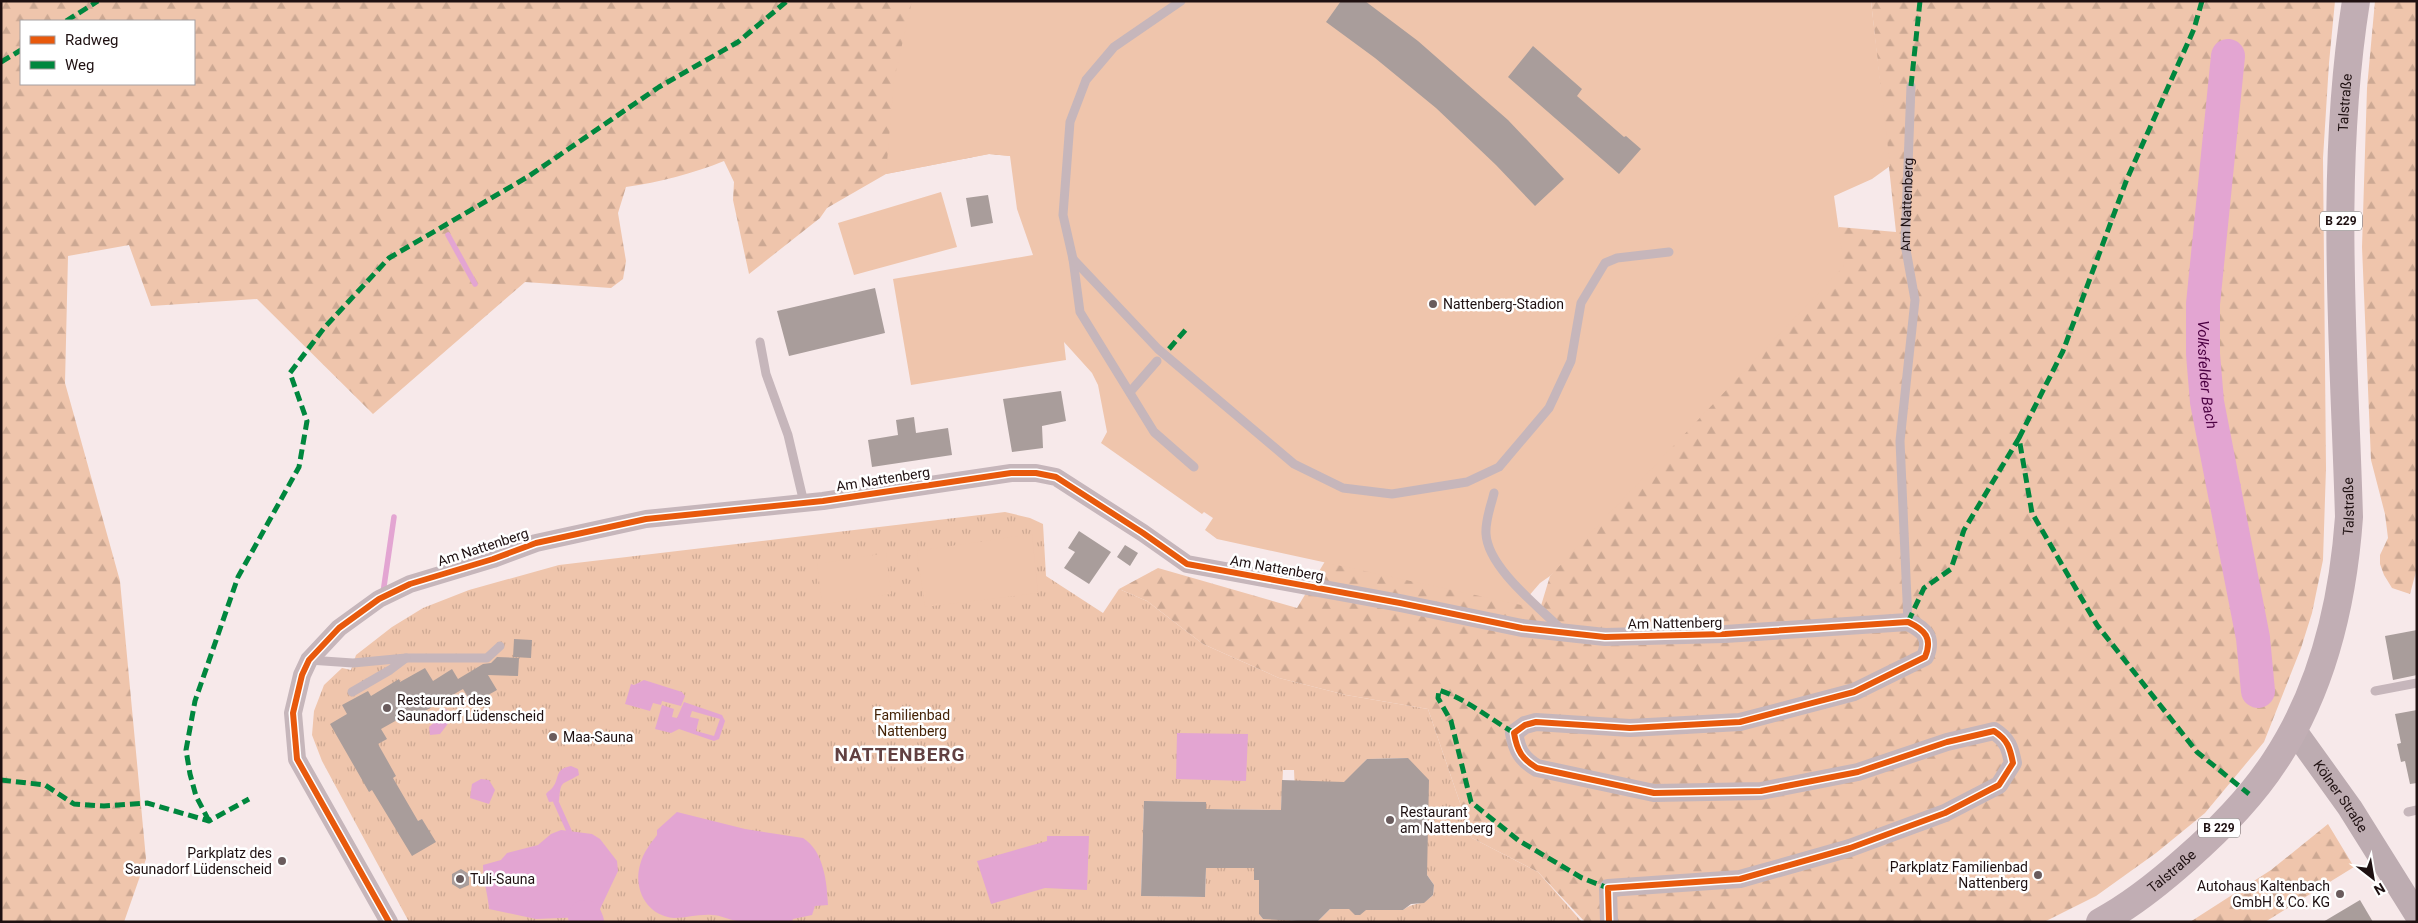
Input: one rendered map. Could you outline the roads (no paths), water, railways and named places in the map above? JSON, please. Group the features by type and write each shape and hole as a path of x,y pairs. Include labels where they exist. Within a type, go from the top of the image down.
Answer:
{"main road":[{"name":"Talstraße","path":"2100,922 2140,898 2205,842 2274,764 2294,730 2318,671 2337,613 2346,554 2349,518 2341,261 2342,164 2346,86 2356,1"},
{"name":"Kölner Straße","path":"2294,730 2345,800 2417,915"}],"street":[{"name":"Am Nattenberg","path":"389,922 297,760 293,713 302,675 309,660 340,628 379,599 410,584 492,559 536,543 646,519 804,503 1011,473 1036,473 1056,477 1187,564 1400,603 1522,628 1605,636 1724,634 1908,622"},
{"path":"1609,922 1608,888 1740,879 1850,848 1945,813 1999,785 2013,763 2010,746 2003,737 1994,731 1947,742 1858,772 1760,791 1654,793 1537,768 1523,760 1516,745 1514,733 1525,725 1536,722 1630,728 1740,722 1854,692 1925,657 1929,646 1928,637 1920,628 1908,622"}],"lane":[{"path":"1181,1 1114,47 1086,80 1070,122 1065,163 1063,215 1073,259 1080,312 1154,432 1194,467"},
{"name":"Am Nattenberg","path":"1908,622 1900,441 1915,300 1905,244 1912,86"},
{"path":"1073,259 1158,349 1294,464 1343,488 1392,494 1467,482 1499,467 1548,408 1571,361 1581,303 1605,263 1617,258 1669,252"},
{"path":"760,342 766,374 788,435 804,503"},
{"path":"1130,392 1157,361"},
{"path":"1494,492 1486,535 1493,556 1504,573 1565,633"},
{"path":"309,660 353,664 406,658 487,658 500,646"},
{"path":"352,692 390,670 406,658"},
{"path":"2375,691 2417,683"}],"waterway":[{"name":"Volksfelder Bach","path":"2228,56 2203,304 2203,354 2207,402 2253,638 2258,691"},
{"path":"448,235 475,284"},
{"path":"2217,457 2238,485"},
{"path":"383,593 394,517"},
{"path":"556,802 569,831"},
{"name":"Volksfelder Bach","path":"585,917 587,922"}],"place":[{"name":"Nattenberg-Stadion","path":"1433,304"},
{"name":"Restaurant des Saunadorf Lüdenscheid","path":"387,708"},
{"name":"Maa-Sauna","path":"553,737"},
{"name":"Restaurant am Nattenberg","path":"1390,820"},
{"name":"Parkplatz des Saunadorf Lüdenscheid","path":"282,861"},
{"name":"Parkplatz Familienbad Nattenberg","path":"2038,875"},
{"name":"Tuli-Sauna","path":"460,879"},
{"name":"Autohaus Kaltenbach GmbH & Co. KG","path":"2340,894"}],"district":[{"name":"NATTENBERG","path":"900,754"}],"park label":[{"name":"Familienbad Nattenberg","path":"912,724"}]}
